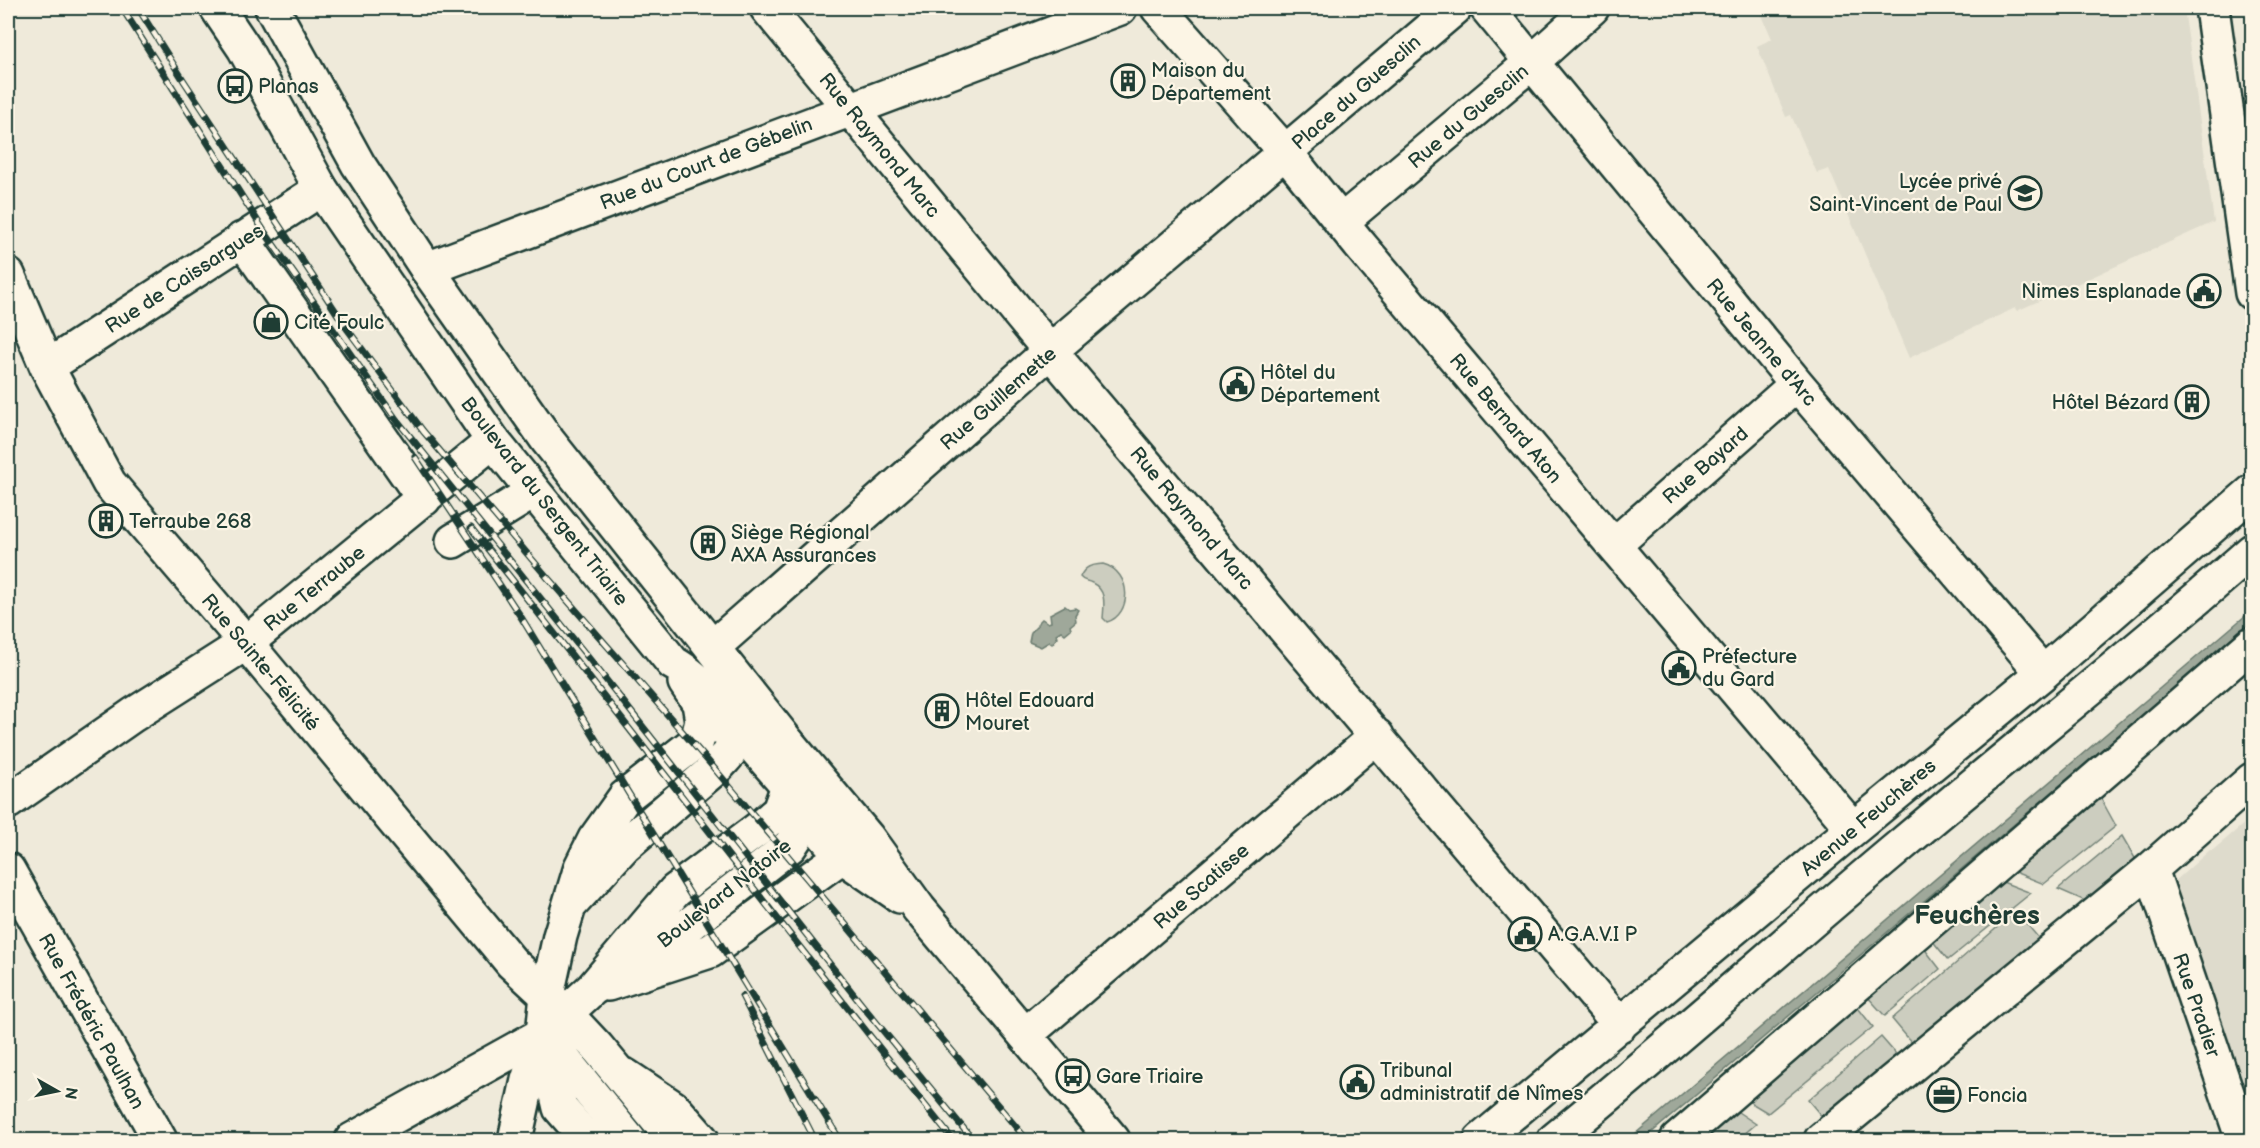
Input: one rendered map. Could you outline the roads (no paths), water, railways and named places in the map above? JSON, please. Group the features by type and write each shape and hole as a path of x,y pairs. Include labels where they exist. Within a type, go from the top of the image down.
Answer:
{"street":[{"name":"Boulevard du Sergent Triaire","path":"217,8 244,48 321,189 493,441 673,663 699,703 739,730 867,837 919,909 1113,1140"},
{"name":"Boulevard du Sergent Triaire","path":"272,8 358,164 427,269 548,441 713,647 739,730 788,786 808,817 842,856 919,909"},
{"name":"Rue Raymond Marc","path":"767,8 1050,351 1620,1025"},
{"name":"Rue du Court de Gébelin","path":"427,269 1120,8"},
{"name":"Rue Bernard Aton","path":"1158,8 1286,153 1341,222 1853,829"},
{"name":"Place du Guesclin","path":"1286,153 1455,8"},
{"name":"Rue Jeanne d'Arc","path":"1487,8 1797,384 2043,673"},
{"name":"Rue du Guesclin","path":"1341,222 1531,63 1592,8"},
{"path":"2212,8 2253,293"},
{"path":"2241,220 2247,151 2253,133"},
{"name":"Rue Guillemette","path":"713,647 1050,351 1286,153"},
{"name":"Rue de Caissargues","path":"47,367 321,189"},
{"path":"243,239 424,499"},
{"name":"Rue Sainte-Félicité","path":"8,275 47,367 109,483 246,643 552,1014"},
{"name":"Rue Bayard","path":"1614,545 1797,384"},
{"name":"Rue Terraube","path":"8,802 133,715 246,643 493,441"},
{"path":"453,541 533,492"},
{"name":"Avenue Feuchères","path":"1481,1140 2043,673 2253,492"},
{"path":"1554,1140 1887,857 2066,711 2253,551"},
{"path":"2090,632 2123,626 2207,559"},
{"path":"1677,1140 2253,644"},
{"name":"Boulevard Natoire","path":"527,1140 538,1097 552,1014 560,936 570,905 624,846 720,765 730,753 739,730"},
{"name":"Boulevard Natoire","path":"592,989 675,891 779,811 788,786 739,730"},
{"name":"Boulevard Natoire","path":"515,1140 528,1080 552,1014 677,934 790,846 808,817 809,787 739,730"},
{"name":"Rue Scatisse","path":"1025,1035 1377,736"},
{"path":"1821,1140 2151,869 2253,780"},
{"path":"592,989 710,951 842,856"},
{"name":"Rue Pradier","path":"2151,869 2236,1138"},
{"name":"Rue Frédéric Paulhan","path":"8,870 160,1140"},
{"path":"552,1014 615,1069 674,1108 702,1140"},
{"path":"352,1140 552,1014"},
{"path":"552,1014 560,1108 588,1140"},
{"path":"552,1014 629,1140"},
{"path":"615,1069 674,1140"}],"railway":[{"path":"122,8 264,231 396,419 599,671 862,1005 973,1140"},
{"path":"138,8 348,330 423,431 708,761 1027,1140"},
{"path":"415,457 521,617 840,1140"},
{"path":"471,528 953,1140"},
{"path":"742,996 815,1140"}],"place":[{"name":"Maison du Département","path":"1128,81"},
{"name":"Planas","path":"235,86"},
{"name":"Lycée privé Saint-Vincent de Paul","path":"2025,193"},
{"name":"Nimes Esplanade","path":"2204,291"},
{"name":"Cité Foulc","path":"271,322"},
{"name":"Hôtel du Département","path":"1237,384"},
{"name":"Hôtel Bézard","path":"2192,402"},
{"name":"Terraube 268","path":"106,521"},
{"name":"Siège Régional AXA Assurances","path":"708,543"},
{"name":"Préfecture du Gard","path":"1679,668"},
{"name":"Hôtel Edouard Mouret","path":"942,711"},
{"name":"A.G.A.V.I P","path":"1525,934"},
{"name":"Gare Triaire","path":"1073,1076"},
{"name":"Tribunal administratif de Nîmes","path":"1357,1082"},
{"name":"Foncia","path":"1944,1095"}],"district":[{"name":"Feuchères","path":"1977,915"}]}
